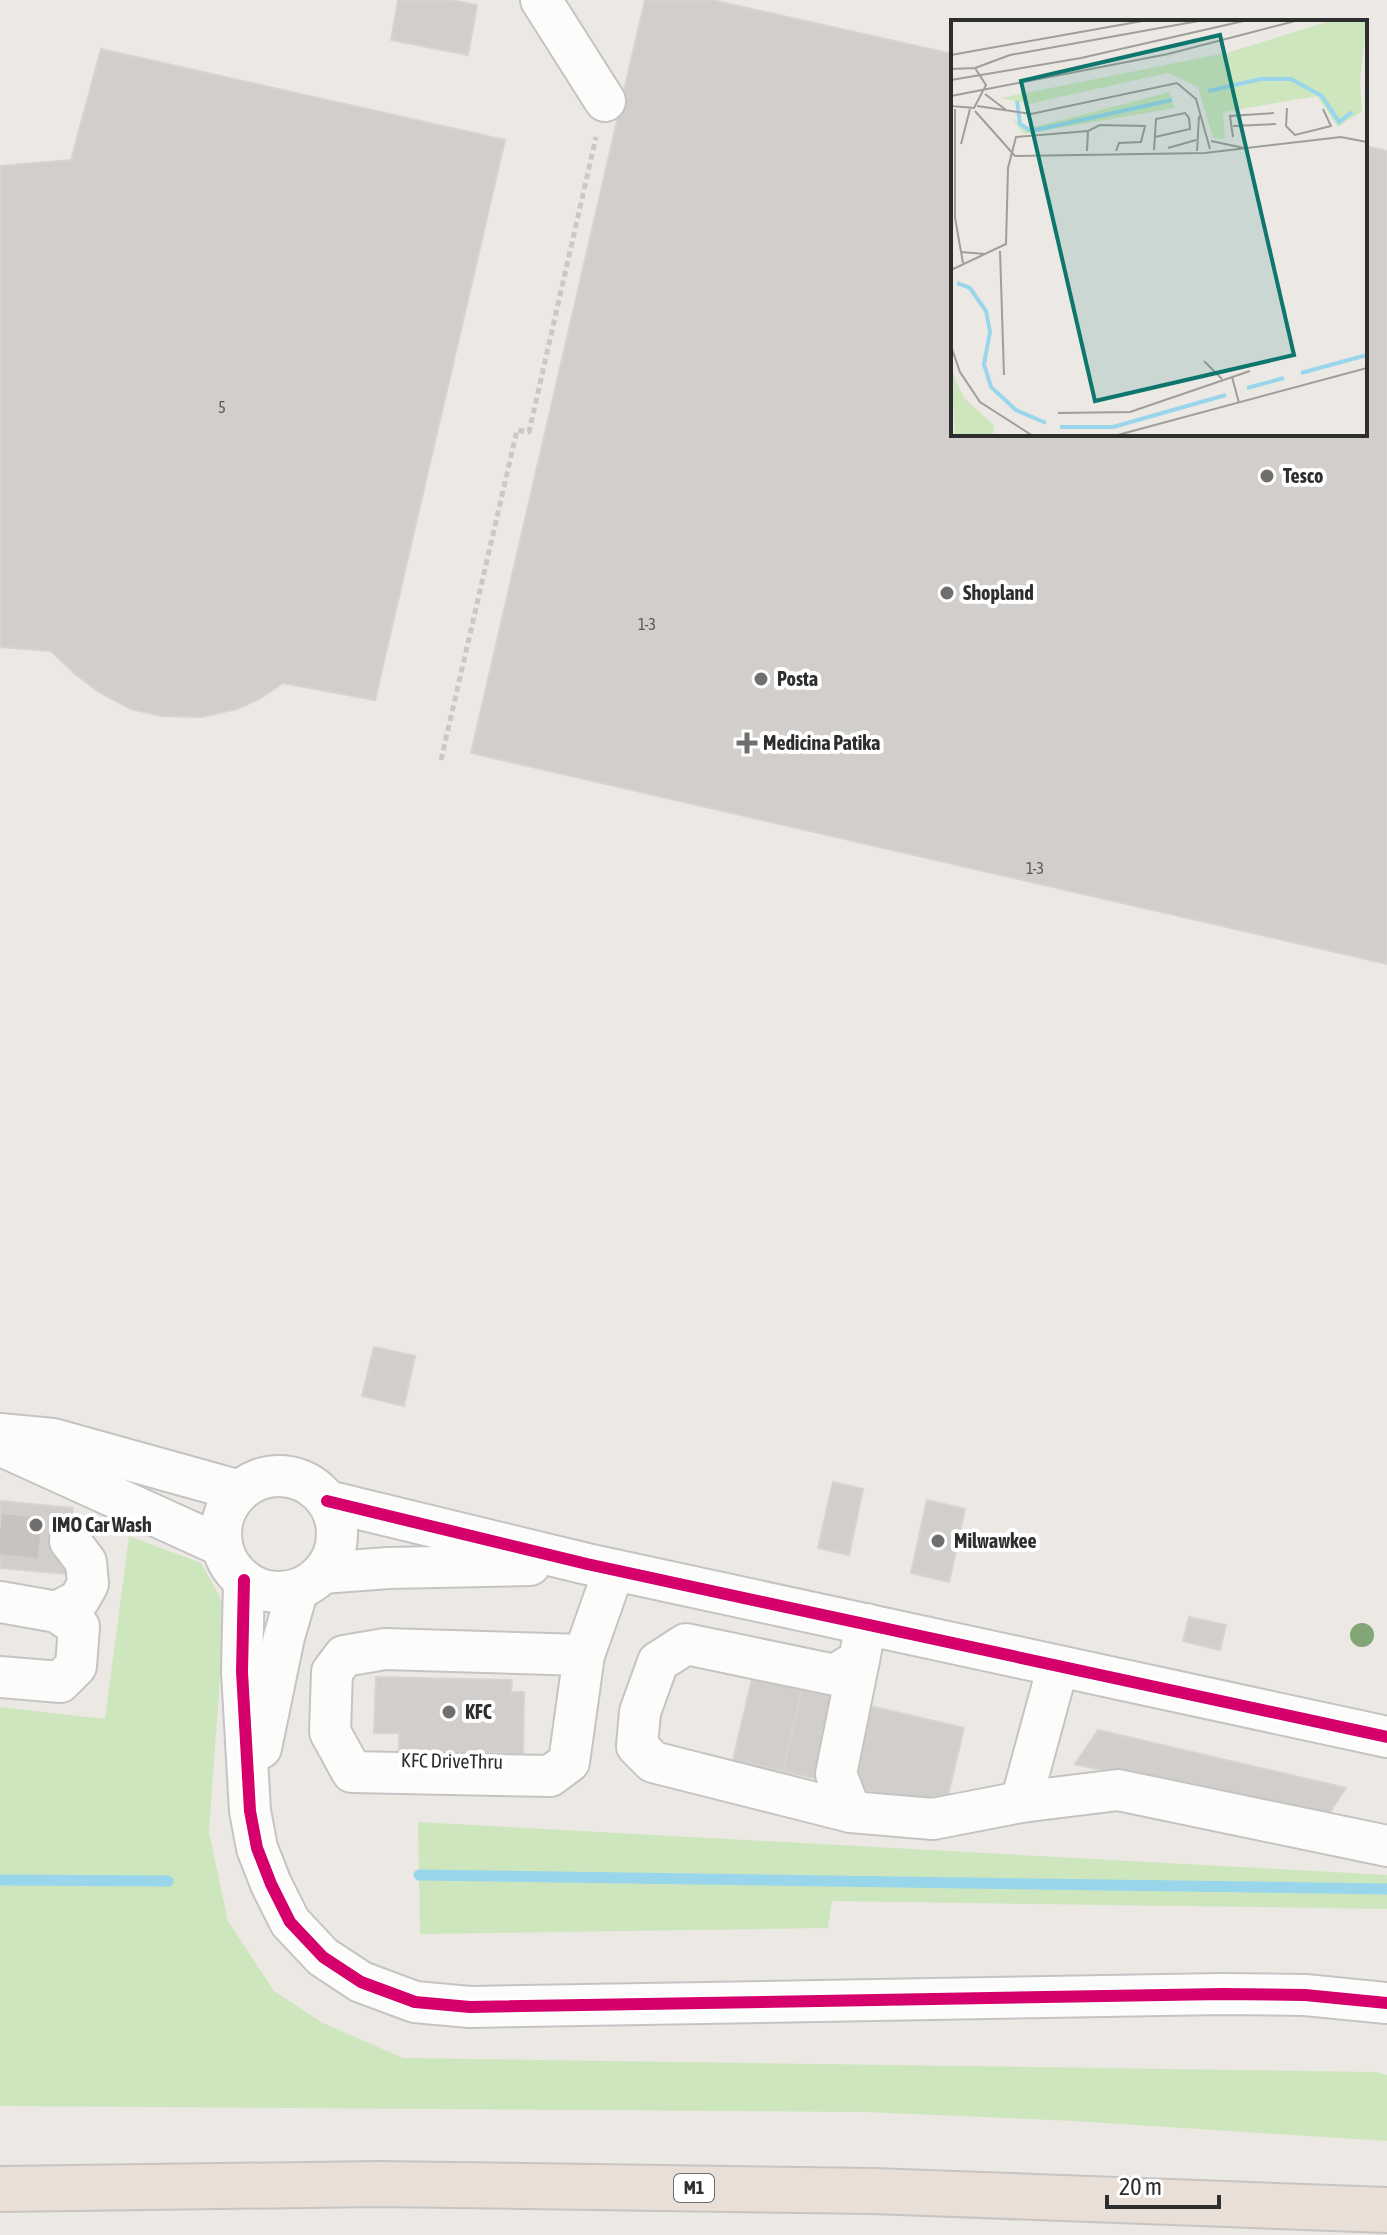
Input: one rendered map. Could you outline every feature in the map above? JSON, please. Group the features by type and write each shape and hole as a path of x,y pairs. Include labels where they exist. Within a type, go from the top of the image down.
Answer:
{"highway":[{"name":"M1","path":"0,2189 378,2184 841,2190 1387,2210"}],"street":[{"path":"541,0 605,101"},
{"path":"0,1434 53,1439 240,1491"},
{"path":"0,1446 222,1546"},
{"path":"250,1811 284,1637 310,1581 333,1556 337,1537 335,1518 327,1501 314,1488 297,1479 268,1477 240,1491 229,1504 223,1519 222,1546 229,1564 244,1580 260,1589 279,1592 310,1581 388,1568 600,1567"},
{"path":"327,1501 600,1567 863,1642 1058,1666 1387,1737"},
{"path":"57,1612 79,1600 88,1584 86,1562 70,1541"},
{"path":"584,1655 385,1649 344,1656 332,1672 330,1732 352,1772 550,1776 569,1762 600,1567"},
{"path":"244,1580 242,1672 250,1811 257,1848 271,1884 290,1922 323,1957 361,1982 415,2002 470,2007 1292,1995 1387,2003"},
{"path":"0,1602 57,1612 79,1627 76,1666 60,1682 0,1677"},
{"path":"851,1812 836,1774 863,1642"},
{"path":"863,1642 835,1675 686,1644 658,1662 640,1712 637,1746 653,1762 851,1812 933,1819 1021,1802 1118,1790 1387,1846"},
{"path":"1021,1802 1058,1666"}],"path":[{"path":"441,760 517,430 529,432 605,101"}],"green space":[{"path":"129,1536 201,1563 225,1607 209,1832 228,1921 274,1991 323,2023 403,2058 1377,2072 1387,2075 1387,2141 1074,2121 865,2112 0,2106 0,1707 105,1719"},
{"path":"418,1822 1387,1875 1387,1909 832,1901 828,1928 420,1934"}],"building":[{"path":"398,0 451,0 477,5 468,55 391,40"},
{"name":"Shopland","path":"645,0 712,0 951,54 951,436 1367,436 1367,146 1387,151 1387,964 471,753"},
{"path":"101,49 505,140 375,700 283,683 237,709 201,717 162,716 131,709 99,692 51,651 0,647 0,166 71,160"},
{"path":"374,1347 415,1356 404,1406 362,1396"},
{"path":"833,1482 863,1489 849,1555 818,1548"},
{"name":"Milwawkee","path":"927,1500 965,1509 949,1582 911,1573"},
{"name":"IMO Car Wash","path":"0,1501 73,1508 66,1574 0,1568"},
{"path":"1189,1617 1226,1625 1220,1650 1183,1641"},
{"name":"KFC","path":"376,1677 512,1680 511,1692 524,1692 523,1754 399,1751 399,1733 374,1733"},
{"path":"752,1679 802,1690 783,1771 733,1760"},
{"path":"802,1690 964,1728 945,1808 783,1771"},
{"path":"1098,1730 1346,1788 1324,1821 1075,1764"}],"waterway":[{"path":"419,1875 1387,1889"},
{"path":"0,1880 168,1881"}],"tunnel":[{"path":"0,1534 70,1541"}],"cycle path":[{"path":"327,1501 587,1564 1387,1737"},
{"path":"244,1580 242,1672 250,1811 257,1848 271,1884 290,1922 323,1957 361,1982 415,2002 470,2007 1222,1994 1305,1995 1387,2003"}],"place":[{"name":"Tesco","path":"1267,476"},
{"name":"Shopland","path":"947,593"},
{"name":"Posta","path":"761,679"},
{"name":"Medicina Patika","path":"747,743"},
{"name":"IMO Car Wash","path":"36,1525"},
{"name":"Milwawkee","path":"938,1541"},
{"name":"KFC","path":"449,1712"}]}
